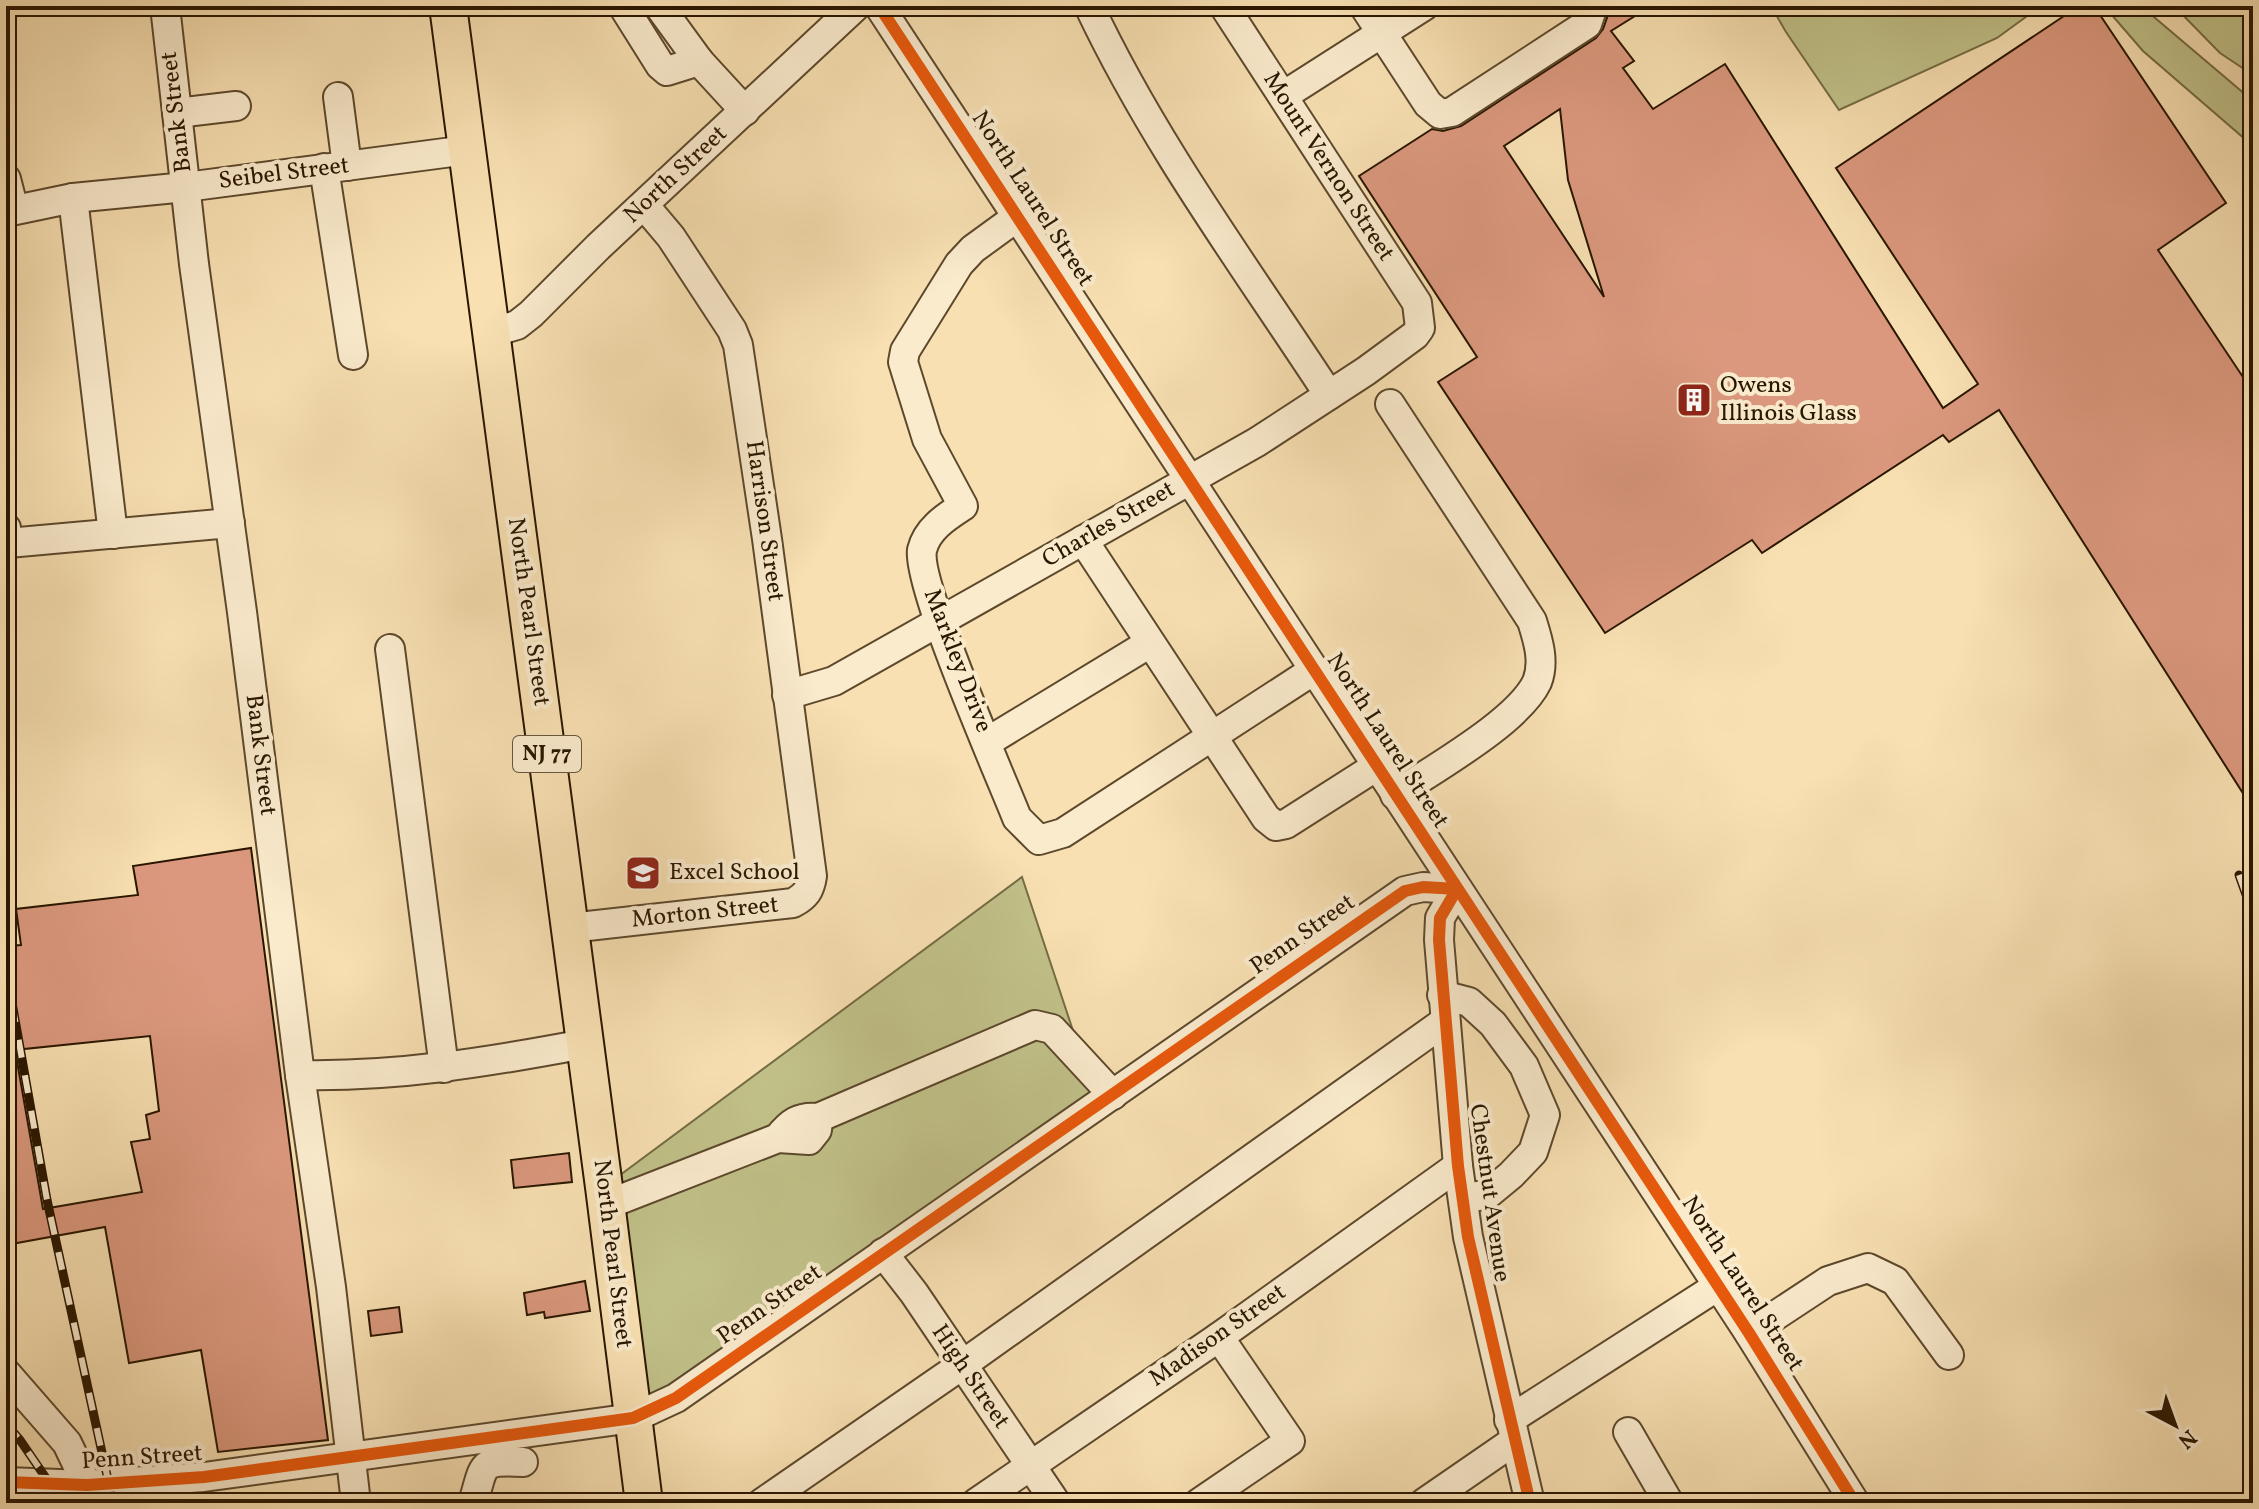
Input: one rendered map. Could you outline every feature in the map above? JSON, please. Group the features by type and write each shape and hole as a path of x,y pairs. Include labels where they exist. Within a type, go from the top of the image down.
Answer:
{"main road":[{"name":"North Pearl Street","path":"448,6 644,1503"}],"street":[{"name":"Bank Street","path":"165,6 300,1075 331,1287 356,1503"},
{"path":"623,6 660,65 667,71 699,61"},
{"path":"659,6 699,61 745,111"},
{"name":"North Street","path":"490,333 517,325 531,314 856,6"},
{"name":"North Laurel Street","path":"879,6 1749,1333 1855,1503"},
{"path":"1089,6 1133,91 1173,158 1329,395"},
{"name":"Mount Vernon Street","path":"1224,6 1417,303 1418,331"},
{"path":"1364,6 1428,104 1440,114 1452,112 1587,24 1593,6"},
{"path":"1283,96 1424,6"},
{"path":"338,97 336,167 353,355"},
{"path":"177,113 236,106"},
{"name":"Seibel Street","path":"10,211 73,198 186,187 467,150"},
{"path":"6,179 10,211"},
{"path":"73,198 113,534"},
{"name":"Harrison Street","path":"644,205 671,237 732,330 738,345 810,864"},
{"name":"Markley Drive","path":"1017,217 973,249 959,264 905,351 903,362 927,439 963,506 931,531 922,551 923,569 939,621 1017,818 1039,840 1063,833 1314,670"},
{"name":"Charles Street","path":"787,695 834,681 1257,442 1366,371 1418,331"},
{"path":"1390,404 1532,621 1541,649 1537,681 1520,705 1491,730 1395,795"},
{"path":"7,538 113,534 230,523"},
{"path":"1083,540 1266,818 1276,826 1286,824 1377,766"},
{"path":"987,742 1150,643"},
{"path":"390,649 444,1068"},
{"name":"Morton Street","path":"570,928 793,903 803,898 811,888 810,864"},
{"name":"Penn Street","path":"6,1482 87,1485 204,1477 633,1418 676,1398 1405,891 1423,887 1457,889"},
{"name":"Chestnut Avenue","path":"1457,889 1440,918 1443,1008 1458,1166 1468,1237 1530,1503"},
{"path":"762,1503 962,1365 1443,1008 1469,1002 1493,1024 1524,1066 1545,1115 1533,1152 1511,1175 1488,1194 1463,1199"},
{"path":"606,1205 778,1138 809,1140 817,1130 818,1118 1035,1025 1052,1029 1066,1041 1113,1095"},
{"path":"300,1075 444,1068 584,1044"},
{"name":"Madison Street","path":"976,1503 1219,1337 1458,1166"},
{"name":"High Street","path":"883,1253 1056,1503"},
{"path":"1749,1333 1828,1281 1868,1268 1895,1281 1949,1355"},
{"path":"1424,1503 1512,1430 1718,1286"},
{"path":"1199,1503 1290,1441 1219,1337"},
{"path":"6,1373 67,1443 87,1485"},
{"path":"1628,1432 1669,1503"},
{"path":"473,1503 482,1470 487,1464 494,1461 523,1462"}],"green space":[{"path":"1771,6 2041,6 1997,38 1839,110"},
{"path":"2104,6 2141,6 2253,101 2253,146 2143,51"},
{"path":"2174,6 2253,6 2253,75 2220,53"},
{"path":"1022,877 1098,1106 633,1418 604,1187"}],"building":[{"name":"Owens Illinois Glass","path":"1622,6 1651,6 1611,31 1634,61 1623,68 1653,109 1725,64 1943,408 1978,384 1836,168 2079,6 2094,6 2226,203 2158,250 2253,392 2253,809 1999,410 1949,442 1943,435 1762,553 1752,540 1605,633 1438,382 1477,357 1359,176 1432,129 1443,131 1461,126 1596,38 1608,15","holes":["1560,109 1568,180 1604,297 1504,146"]},
{"path":"251,848 328,1440 218,1452 201,1350 129,1363 105,1227 6,1245 6,946 21,945 16,909 138,895 133,866","holes":["150,1036 159,1111 146,1115 150,1139 131,1142 142,1192 43,1209 15,1050"]},
{"path":"569,1153 572,1182 514,1188 511,1160"},
{"path":"585,1281 590,1311 545,1318 544,1312 527,1315 524,1293"},
{"path":"399,1307 402,1332 371,1336 368,1311"}],"railway":[{"path":"2239,875 2253,914"},
{"path":"6,969 47,1200 113,1503"},
{"path":"6,1424 63,1503"}],"cycle path":[{"path":"879,6 1749,1333 1855,1503"},
{"path":"6,1482 87,1485 204,1477 633,1418 676,1398 1405,891 1423,887 1457,889 1440,918 1439,940 1458,1166 1468,1237 1530,1503"}],"place":[{"name":"Owens Illinois Glass","path":"1694,400"},
{"name":"Excel School","path":"643,873"}]}
